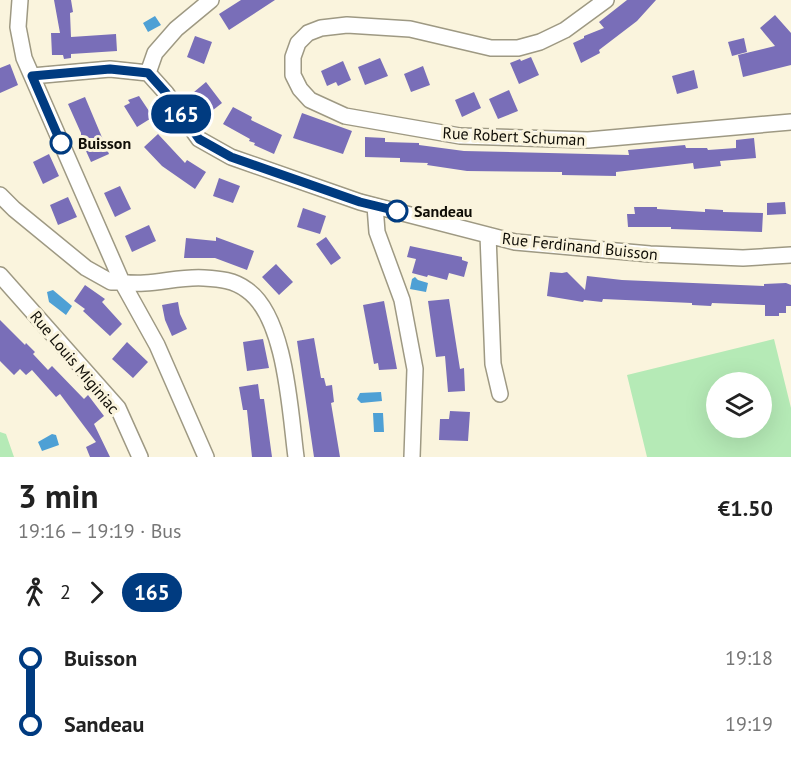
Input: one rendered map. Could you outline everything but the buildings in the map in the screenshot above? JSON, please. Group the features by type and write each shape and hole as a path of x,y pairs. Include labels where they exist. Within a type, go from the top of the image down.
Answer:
{"street":[{"path":"20,0 18,27 20,43 32,76 122,282 157,345 206,457"},
{"path":"32,76 110,69 148,73 155,53 176,29 211,0"},
{"name":"Rue Robert Schuman","path":"606,0 565,30 540,42 518,48 491,48 410,29 347,25 321,28 308,33 298,43 292,57 293,75 300,89 310,100 345,116 460,135 588,140 791,122"},
{"name":"Rue Ferdinand Buisson","path":"148,73 166,93 199,139 231,157 375,206 515,242 650,254 742,258 791,255"},
{"path":"0,195 14,210 86,268 111,282 135,284 200,278 234,282 248,290 259,300 276,333 282,354 296,457"},
{"path":"375,206 377,232 402,300 415,369 412,457"},
{"path":"488,235 493,364 500,394"},
{"name":"Rue Louis Miginiac","path":"0,275 117,408 140,457"}],"green space":[{"path":"774,339 791,408 791,457 647,457 627,375"},
{"path":"0,432 6,434 14,457 0,457"}],"water":[{"path":"155,16 161,25 148,32 143,23"},
{"path":"415,277 428,283 426,292 410,289 412,279"},
{"path":"53,290 72,306 66,315 49,302 47,292"},
{"path":"381,392 382,401 361,403 357,399 360,393"},
{"path":"373,413 383,413 384,432 374,432"},
{"path":"52,434 56,435 59,445 42,451 38,442"}],"bus line":[{"name":"165","path":"61,143 32,76 110,69 148,73 166,93 199,139 231,157 360,202 397,211"}],"place":[{"name":"Buisson","path":"61,143"},
{"name":"Sandeau","path":"397,211"}]}
